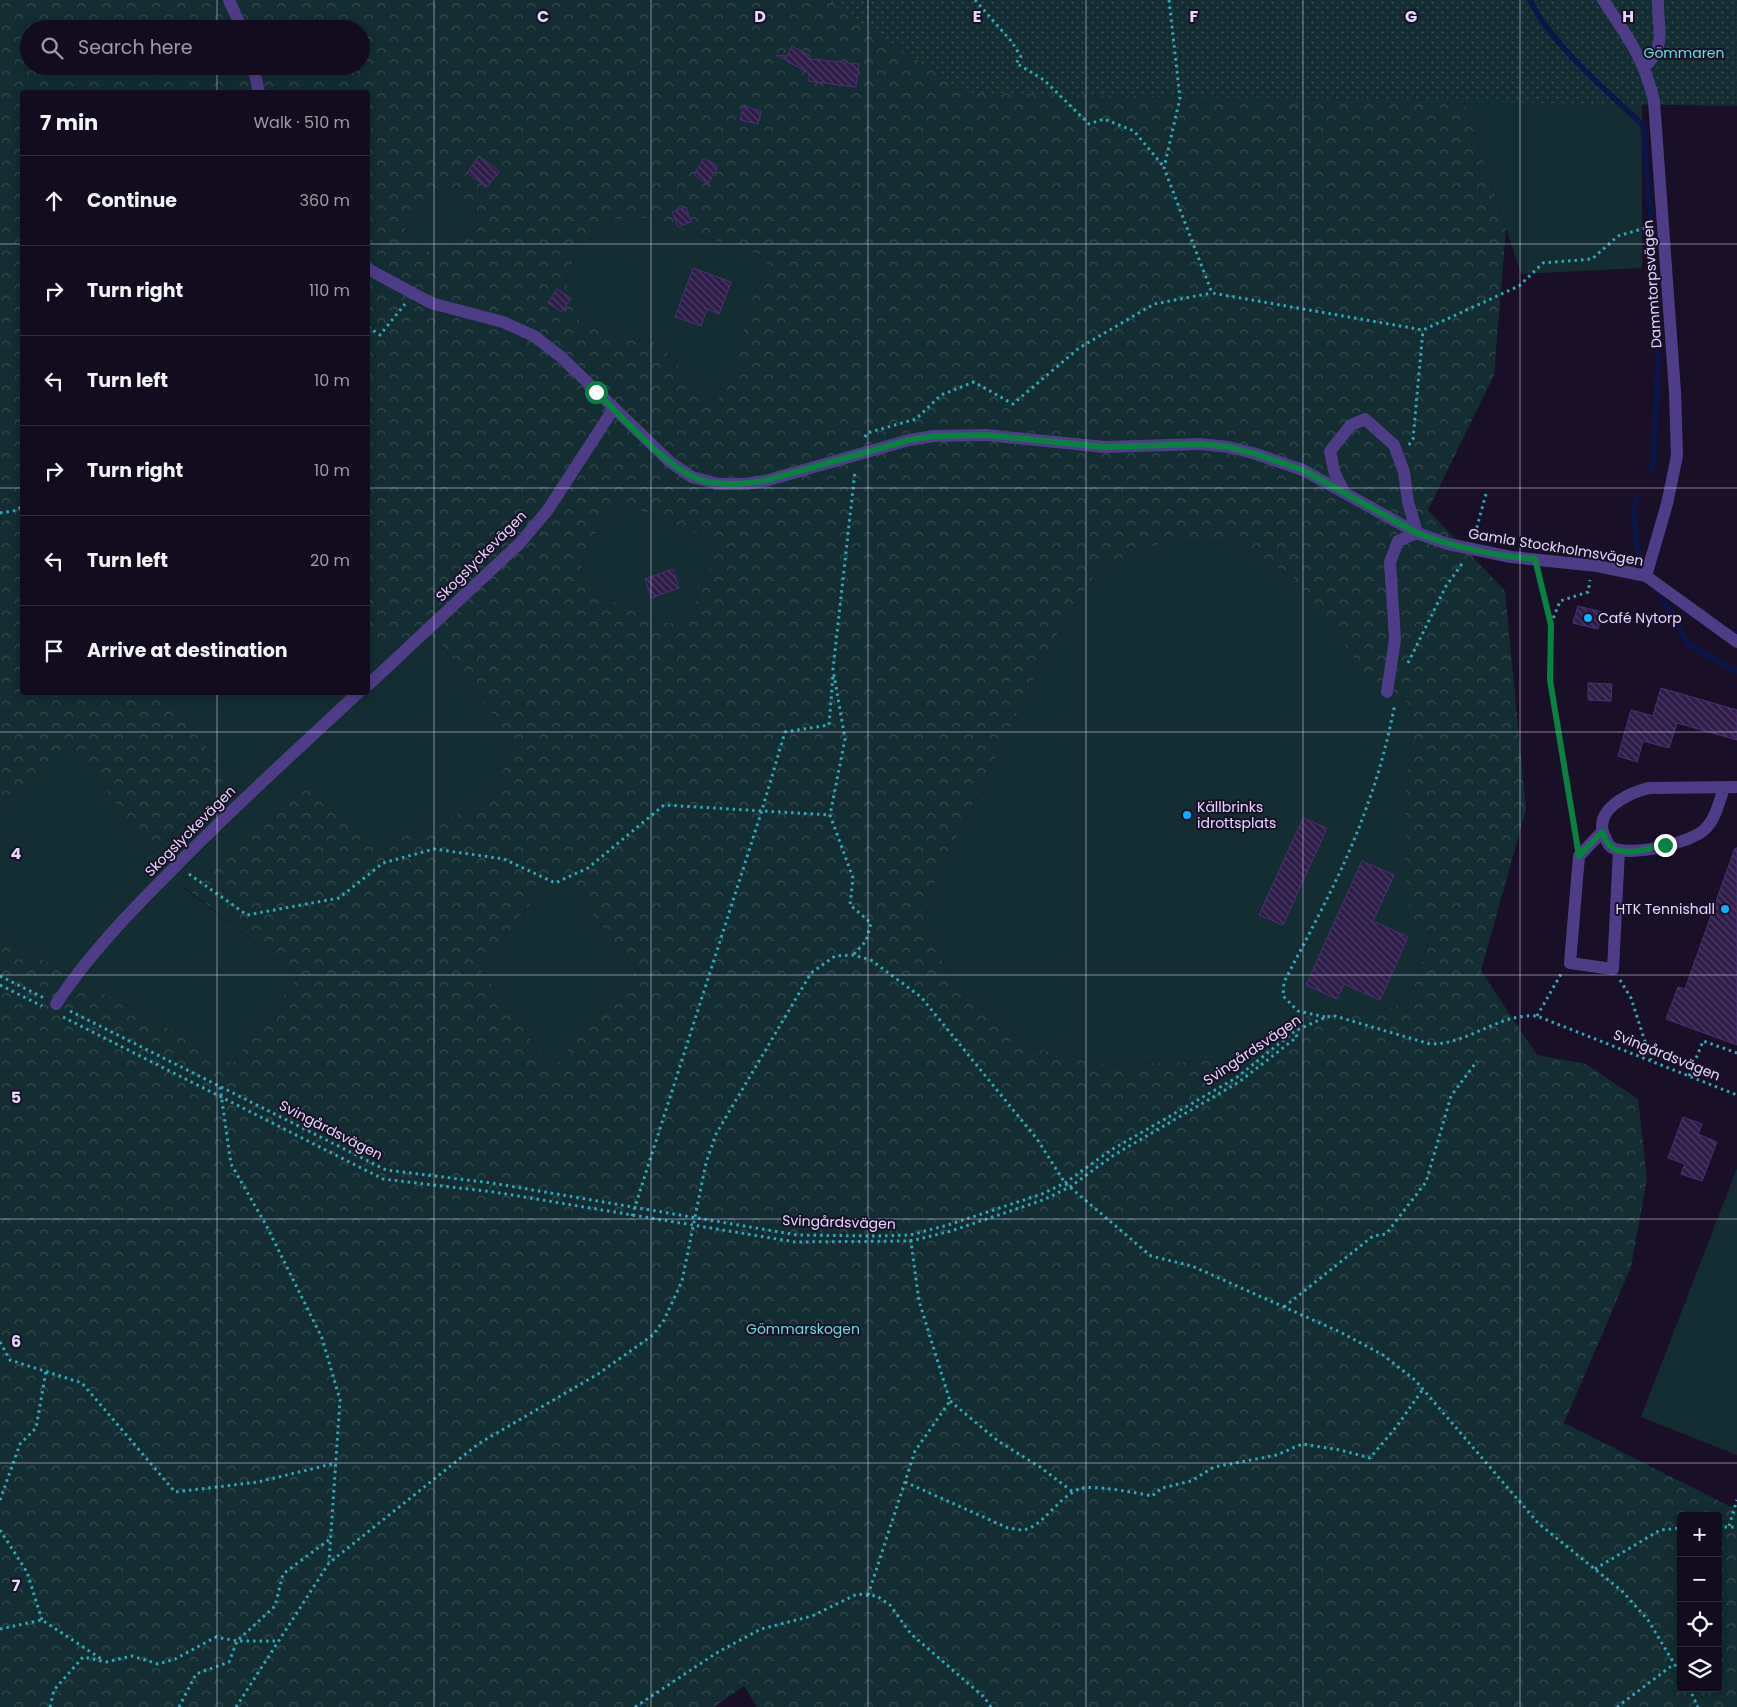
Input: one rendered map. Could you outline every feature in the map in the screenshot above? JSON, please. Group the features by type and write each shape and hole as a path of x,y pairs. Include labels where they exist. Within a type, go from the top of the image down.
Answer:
{"street":[{"path":"229,0 238,20"},
{"name":"Dammtorpsvägen","path":"1603,0 1634,45 1645,66 1654,101 1675,392 1677,456 1668,504 1646,576"},
{"path":"1645,66 1654,58 1661,42 1658,28 1658,0"},
{"path":"255,75 259,90"},
{"name":"Gamla Stockholmsvägen","path":"370,270 431,303 503,322 534,336 560,356 670,462 704,481 745,484 783,476 909,440 934,436 986,435 1105,447 1201,444 1228,447 1303,470 1417,533 1474,550 1511,557 1593,566 1646,576 1737,642"},
{"name":"Skogslyckevägen","path":"370,682 520,543 547,511 614,408"},
{"path":"1344,492 1334,471 1330,450 1351,425 1365,419 1394,445 1400,460 1417,533 1398,541 1390,562 1394,639 1392,694"},
{"name":"Skogslyckevägen","path":"58,1010 93,953 229,812 356,695"},
{"path":"1724,788 1713,820 1704,831 1682,842 1632,851 1619,850 1610,846 1602,832 1607,812 1624,797 1636,791 1649,788 1737,787"},
{"path":"1602,832 1579,856 1570,963 1613,969 1619,850"}],"path":[{"path":"975,0 1012,42 1020,57 1016,63 1044,80 1088,124 1104,119 1134,131 1164,168 1212,293"},
{"path":"1164,168 1180,98 1169,0"},
{"path":"632,1216 786,732 829,726 833,669 857,455 867,433 916,419 941,395 974,382 1012,404 1079,348 1154,304 1212,293 1423,330 1519,286 1543,263 1592,259 1618,236 1663,222"},
{"path":"370,328 380,335 413,294"},
{"path":"1400,460 1413,439 1423,330"},
{"path":"1408,665 1446,586 1474,550 1479,513 1486,494"},
{"path":"0,513 18,510 20,508"},
{"path":"1535,559 1551,625 1550,680 1579,856"},
{"path":"1551,625 1560,601 1588,592 1593,566"},
{"path":"833,669 846,739 830,815 852,878 850,905 871,923 866,941 853,955"},
{"path":"1326,1017 1298,1012 1283,996 1284,982 1332,888 1368,804 1384,751 1392,694"},
{"path":"176,866 246,915 340,898 383,863 434,849 504,859 555,883 588,868 664,805 830,815"},
{"path":"236,1707 329,1563 478,1444 598,1374 653,1335 664,1320 682,1281 706,1164 716,1134 810,973 835,956 853,955 871,960 921,997 1037,1139 1065,1182 1151,1256 1192,1266 1340,1332 1383,1355 1415,1380 1538,1523 1623,1592 1648,1620 1677,1669"},
{"path":"1537,1016 1562,973 1570,963"},
{"path":"1613,969 1631,998 1650,1060"},
{"name":"Svingårdsvägen","path":"0,976 58,1010 220,1087 386,1170 492,1183 694,1219 797,1235 910,1235 948,1225 1042,1194 1065,1182 1112,1150 1236,1078 1295,1031 1326,1017 1334,1016 1430,1044 1441,1044 1457,1040 1517,1017 1537,1016 1737,1095"},
{"path":"0,985 43,1007"},
{"path":"58,1010 221,1098 383,1179 494,1192 795,1242 911,1241 951,1231 1043,1200 1070,1187 1114,1155 1240,1082 1297,1037 1295,1031"},
{"path":"1689,1076 1703,1041 1737,1053"},
{"path":"1284,1306 1373,1236 1386,1234 1426,1182 1451,1096 1477,1061"},
{"path":"220,1087 231,1164 266,1225 322,1338 340,1400 329,1563"},
{"path":"910,1235 919,1301 950,1401 998,1441 1040,1467 1074,1492"},
{"path":"0,1342 10,1360 82,1383 175,1492 258,1482 336,1463"},
{"path":"0,1500 20,1444 36,1428 46,1371"},
{"path":"905,1482 1008,1528 1023,1530 1040,1522 1060,1500 1080,1488 1152,1496 1162,1488 1191,1481 1214,1467 1277,1455 1302,1444 1340,1450 1370,1458 1397,1426 1423,1389"},
{"path":"868,1596 915,1451 950,1401"},
{"path":"1730,1526 1737,1500"},
{"path":"1722,1527 1737,1527"},
{"path":"1595,1569 1660,1530 1677,1528"},
{"path":"0,1530 27,1572 42,1620 106,1662"},
{"path":"179,1707 196,1674 229,1662 237,1641 275,1606 283,1574 331,1538"},
{"path":"635,1707 718,1652 761,1629 812,1616 857,1594 877,1596 890,1605 911,1634 984,1697 992,1707"},
{"path":"0,1629 42,1620"},
{"path":"50,1707 54,1690 83,1657 106,1662 132,1656 158,1664 175,1659 216,1637 237,1641 279,1641"},
{"path":"1616,1707 1674,1664"},
{"path":"1690,1692 1698,1707"}],"green space":[{"name":"Gömmarskogen","path":"0,0 1431,0 1506,229 1494,375 1428,510 1505,591 1526,809 1481,971 1537,1055 1586,1064 1638,1099 1647,1179 1631,1267 1564,1423 1737,1510 1737,1707 757,1707 744,1686 714,1707 0,1707 0,937 233,1063 299,976 184,887 306,783 384,845 492,800 513,743 441,643 370,643 370,90 20,90 20,695 167,695 228,776 154,853 71,743 0,804","holes":["444,187 477,213 468,232 436,255 414,244 405,229 420,206","646,218 769,257 754,293 740,342 733,380 716,401 689,378 658,342 614,338 575,317 566,278 579,248 616,219","618,509 643,511 709,539 715,545 716,553 694,607 678,623 656,623 601,595 581,574 588,546 593,537 604,521","1234,542 1293,577 1378,689 1406,699 1413,724 1406,784 1406,847 1404,866 1411,920 1432,932 1408,1004 1347,1017 1319,1009 1238,1059 1139,1064 1125,1068 1028,1047 958,990 924,929 930,892 1049,647 1099,568 1161,543","556,871 637,968 552,1069 480,968"]},
{"name":"Gömmaren","path":"827,0 1737,0 1737,106 967,93"},
{"path":"1431,0 1642,96 1642,268 1521,274"},
{"path":"444,187 477,213 468,232 436,255 414,244 405,229 420,206"},
{"path":"646,218 769,257 754,293 740,342 733,380 716,401 689,378 658,342 614,338 575,317 566,278 579,248 616,219"},
{"path":"618,509 643,511 709,539 715,545 716,553 694,607 678,623 656,623 601,595 581,574 588,546 593,537 604,521"},
{"name":"Källbrinks idrottsplats","path":"1234,542 1293,577 1406,699 1413,724 1406,784 1406,847 1404,866 1432,931 1408,1004 1347,1017 1319,1009 1238,1059 1139,1064 1126,1068 1028,1047 958,990 924,929 930,892 1049,647 1099,568 1161,543"},
{"path":"370,643 441,643 513,743 492,800 384,845 184,888 299,976 233,1063 0,937 0,804 71,742 154,853 228,776 167,695 370,695"},
{"path":"556,871 637,968 552,1070 480,968"},
{"path":"1737,1168 1737,1455 1641,1417"}],"building":[{"path":"792,46 810,56 810,59 859,64 856,87 808,81 809,73 776,55 787,56"},
{"path":"743,106 761,111 758,124 740,120"},
{"path":"479,156 499,171 487,187 467,173"},
{"path":"704,158 718,166 708,184 694,175"},
{"path":"686,207 691,222 678,227 672,212"},
{"path":"693,268 731,282 719,314 707,309 701,326 675,317"},
{"path":"557,289 571,298 562,312 548,303"},
{"path":"673,569 679,588 651,598 645,579"},
{"name":"Café Nytorp","path":"1578,606 1602,612 1598,629 1573,623"},
{"path":"1588,683 1612,684 1611,701 1588,700"},
{"path":"1661,688 1737,710 1737,740 1677,723 1669,748 1643,741 1637,762 1618,756 1631,710 1653,716"},
{"path":"1303,818 1327,828 1283,925 1259,915"},
{"path":"1735,848 1737,848 1737,1045 1666,1019 1678,987 1685,989"},
{"path":"1362,861 1394,875 1373,921 1408,937 1380,1000 1344,984 1337,999 1306,985"},
{"path":"1683,1117 1702,1124 1698,1134 1717,1142 1702,1181 1681,1174 1685,1164 1668,1158"}],"waterway":[{"path":"1530,0 1539,16 1565,50 1643,125 1659,326 1654,462 1651,469"},
{"path":"1637,499 1633,508 1638,555"},
{"path":"1657,588 1688,644 1737,672"}],"place":[{"name":"Café Nytorp","path":"1588,618"},
{"name":"Källbrinks idrottsplats","path":"1187,815"},
{"name":"HTK Tennishall","path":"1725,909"}],"route":[{"path":"596,392 670,462 692,476 719,484 745,484 764,481 909,440 934,436 986,435 1032,438 1105,447 1201,444 1228,447 1253,453 1303,470 1417,533 1435,540 1511,557 1535,559 1551,625 1550,680 1579,856 1602,832 1610,846 1619,850 1632,851 1665,845"}]}
